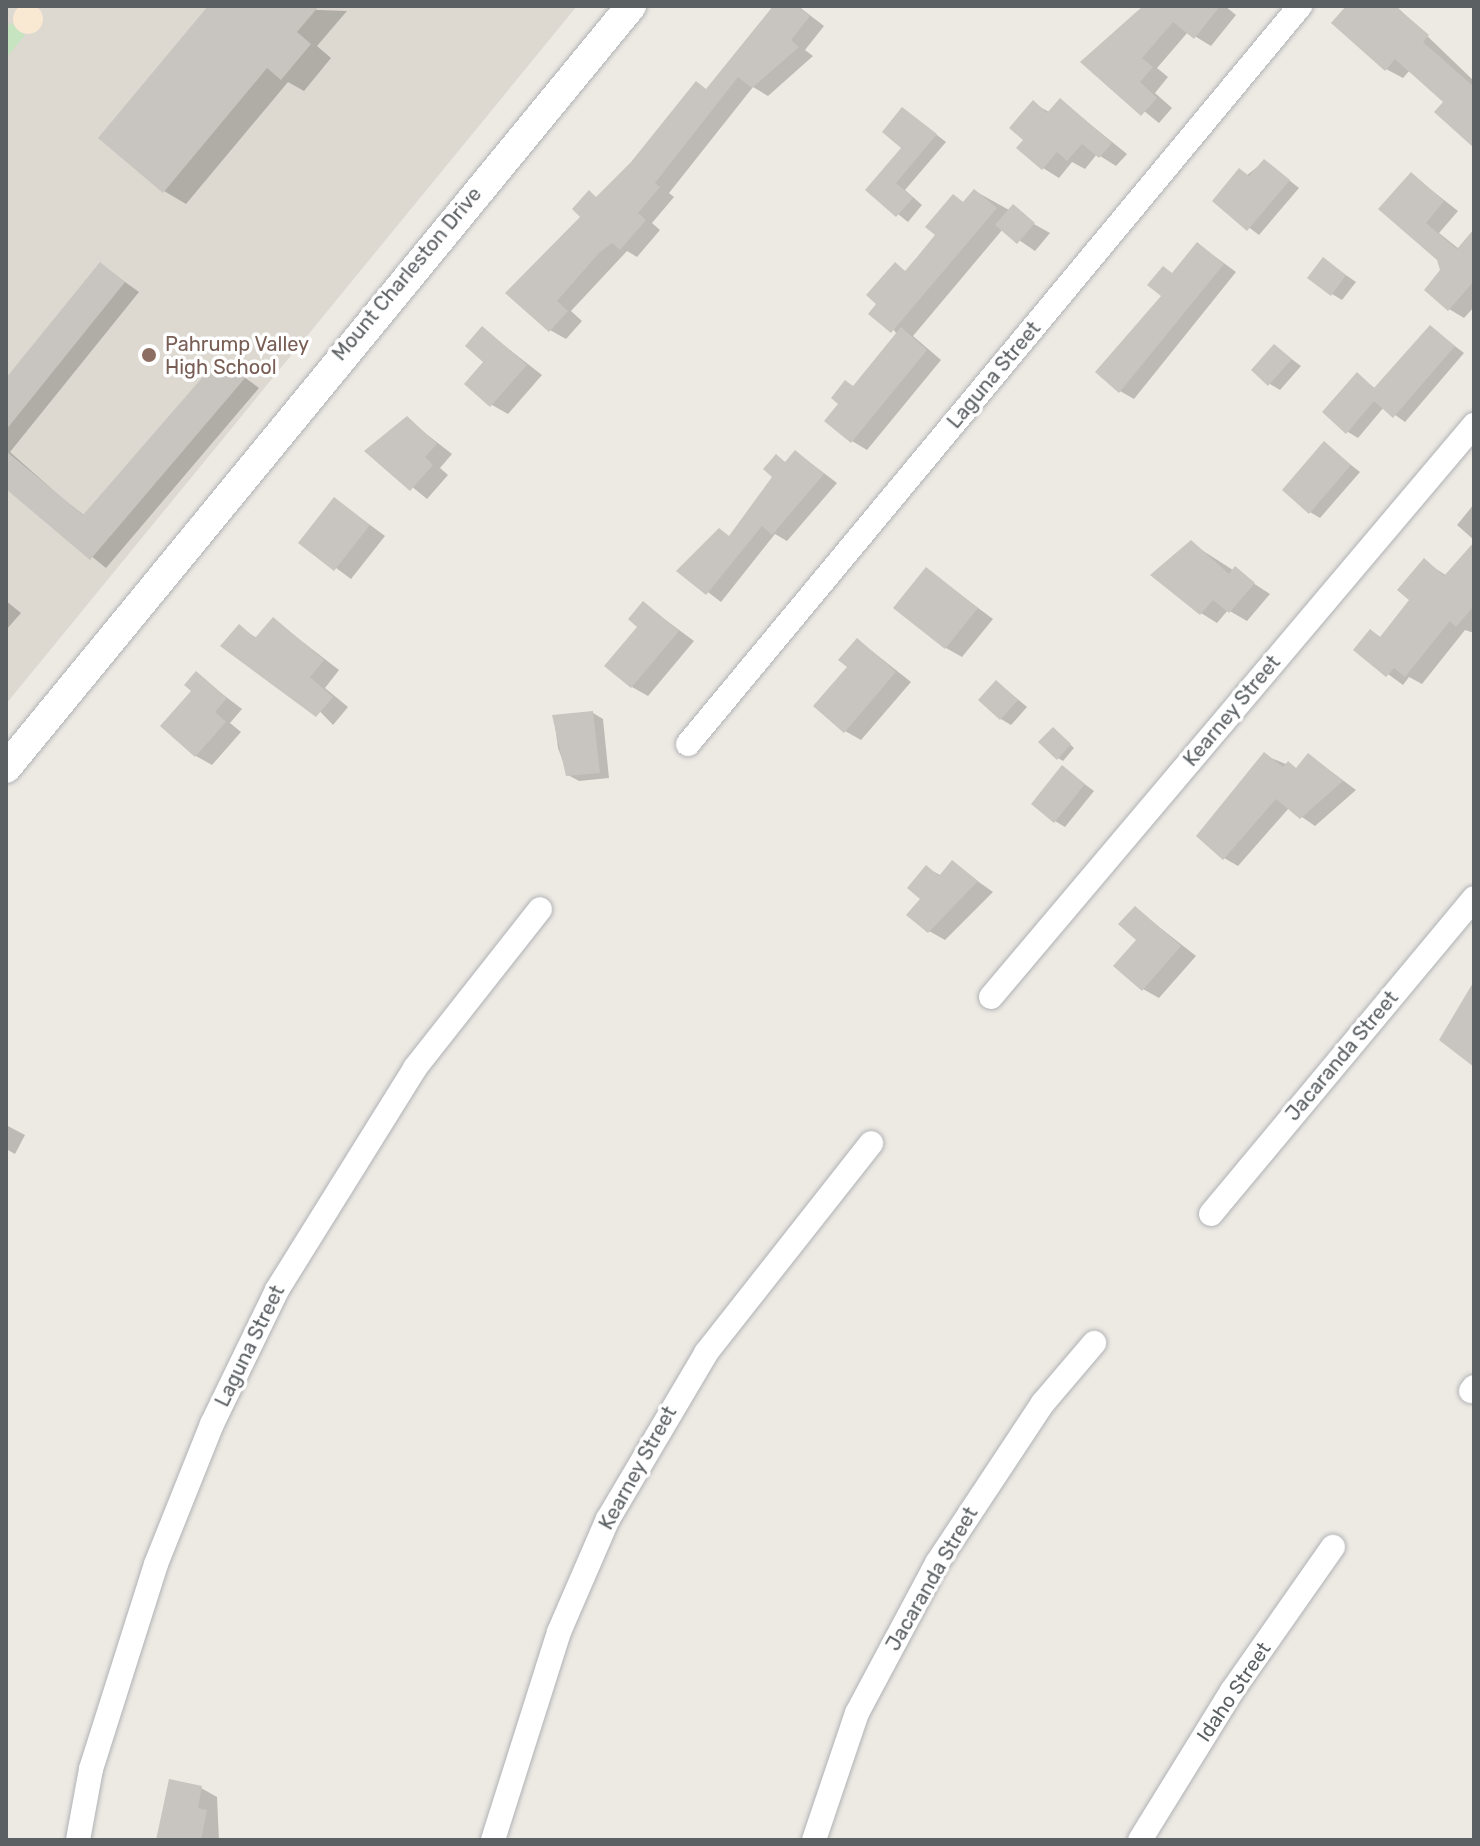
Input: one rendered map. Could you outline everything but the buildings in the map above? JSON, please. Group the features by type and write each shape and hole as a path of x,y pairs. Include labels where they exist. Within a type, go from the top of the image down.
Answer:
{"street":[{"name":"Mount Charleston Drive","path":"6,768 631,6"},
{"name":"Laguna Street","path":"688,744 1300,6"},
{"name":"Kearney Street","path":"991,997 1474,425"},
{"name":"Jacaranda Street","path":"1211,1214 1474,898"},
{"name":"Laguna Street","path":"78,1840 91,1769 156,1564 212,1424 277,1290 415,1068 540,909"},
{"name":"Kearney Street","path":"493,1840 559,1632 616,1505 706,1353 871,1143"},
{"name":"Jacaranda Street","path":"814,1840 857,1713 937,1563 1043,1403 1094,1343"},
{"name":"Idaho Street","path":"1140,1840 1232,1691 1333,1547"}],"shaded area":[{"name":"Pahrump Valley High School","path":"6,6 577,6 6,704"}],"green space":[{"path":"11,23 25,35 6,58 6,28"}],"sand":[{"path":"28,4 34,5 42,13 42,25 34,33 28,34 22,33 14,25 13,19 14,13 22,5"}],"place":[{"name":"Pahrump Valley High School","path":"149,355"}]}
